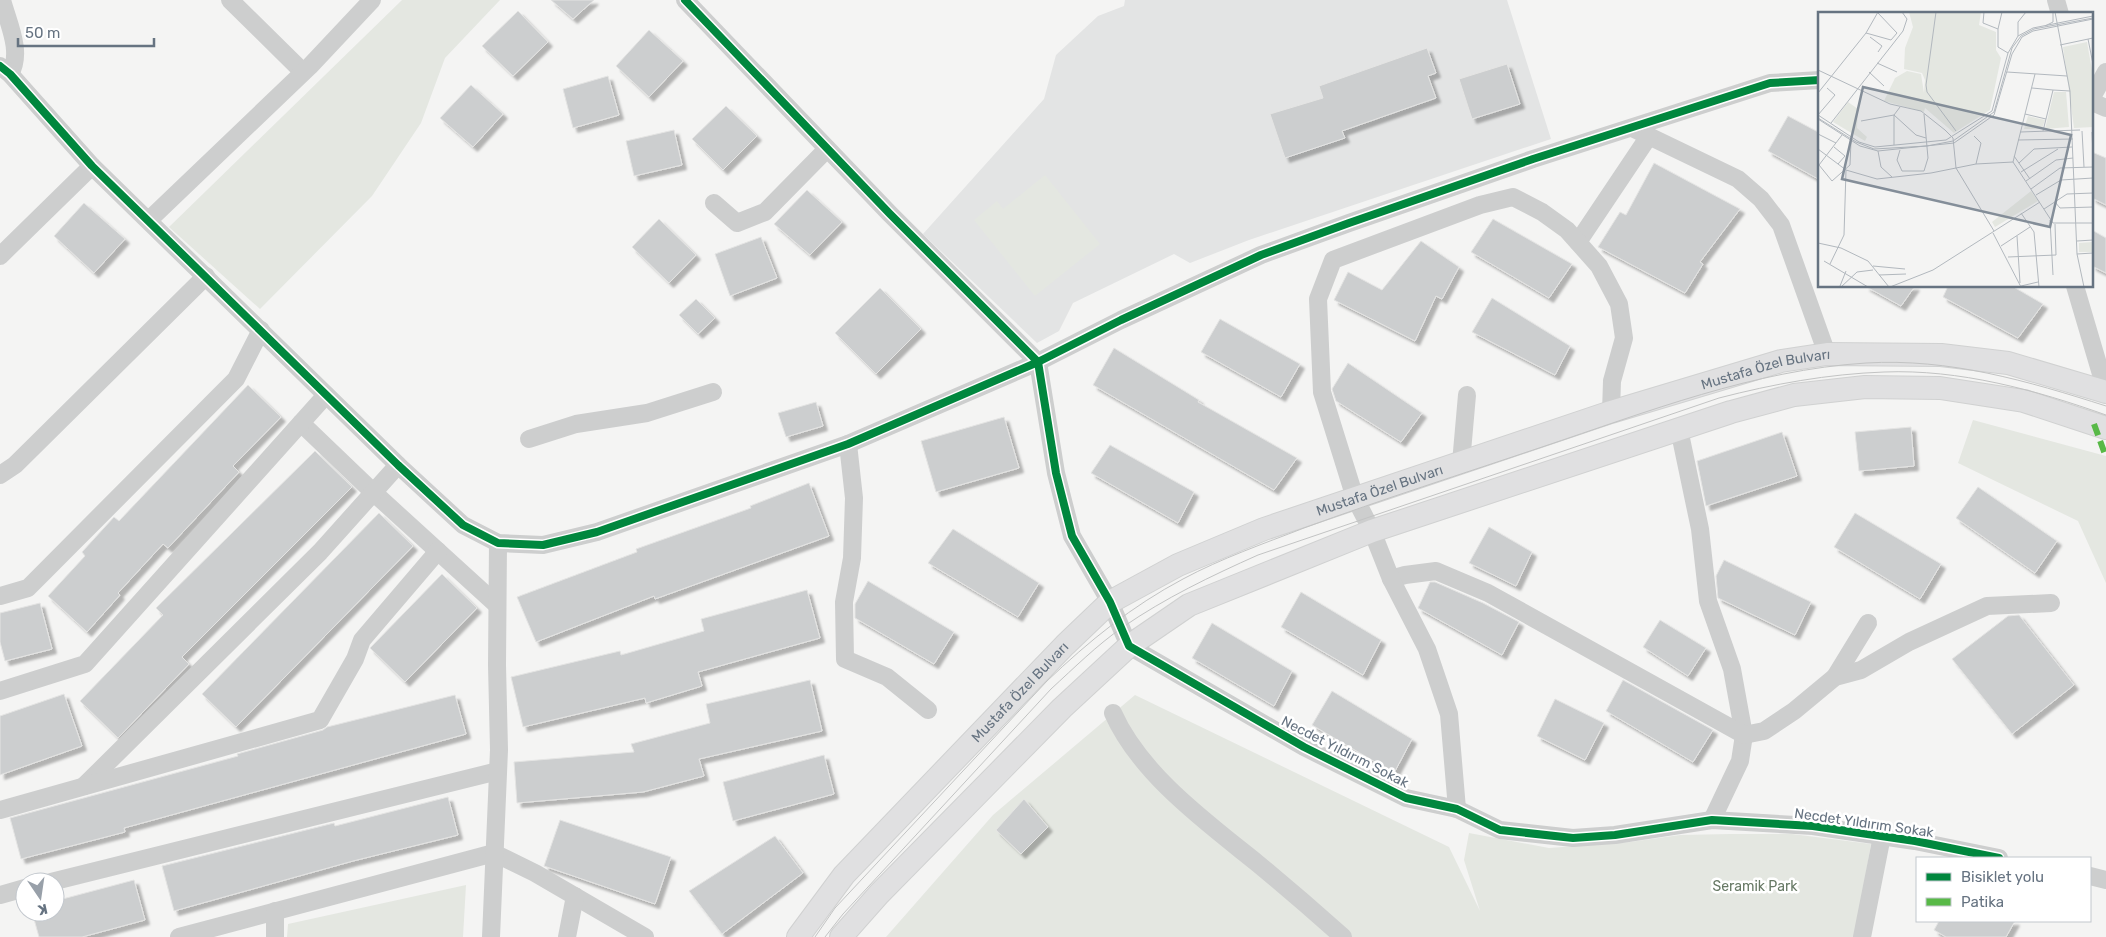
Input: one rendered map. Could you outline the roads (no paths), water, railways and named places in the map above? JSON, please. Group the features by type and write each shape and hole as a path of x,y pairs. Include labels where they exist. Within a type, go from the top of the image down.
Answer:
{"main road":[{"name":"Mustafa Özel Bulvarı","path":"798,937 844,875 1065,645 1110,602 1178,565 1264,529 1611,412 1781,360 1827,354 1941,355 2008,363 2106,391"},
{"path":"841,937 879,894 1062,708 1129,646 1188,605 1372,531 1731,412 1794,395 1864,387 1940,388 2024,401 2106,428"}],"street":[{"path":"2,0 15,50 15,64 5,70 92,166 398,465 464,525 498,543 543,544 597,532 848,444 1038,362 1120,320 1261,255 1454,185 1770,83 1818,80"},
{"path":"230,0 303,72"},
{"path":"149,220 303,72 372,0"},
{"path":"685,0 827,149 1038,362 1056,473 1072,536 1110,602 1129,646"},
{"path":"2094,93 2106,72"},
{"path":"2094,103 2106,108"},
{"path":"1632,128 1738,179 1761,199 1781,225 1827,354"},
{"path":"1578,242 1649,136"},
{"path":"714,203 736,223 765,212 827,149"},
{"path":"1,254 92,166"},
{"path":"1458,809 1449,714 1427,649 1391,580 1372,531 1355,498 1342,451 1322,392 1318,299 1333,260 1480,205 1513,197 1542,212 1567,230 1599,266 1619,304 1624,338 1612,381 1611,412"},
{"path":"0,475 15,465 206,276"},
{"path":"2076,288 2106,391"},
{"path":"0,596 28,588 236,379 261,330"},
{"path":"529,439 576,424 647,413 713,392"},
{"path":"0,691 85,664 326,395"},
{"path":"1461,463 1467,395"},
{"path":"301,423 373,492 497,605"},
{"path":"1679,429 1700,529 1708,601 1732,669 1744,735 1740,760 1712,820"},
{"path":"848,444 854,498 852,558 844,602 845,659 887,677 928,710"},
{"path":"83,788 320,552 398,465"},
{"path":"490,937 500,750 497,666 498,543"},
{"path":"0,810 320,720 355,659 362,640 438,551"},
{"path":"1391,580 1405,575 1436,571 1488,593 1744,735 1764,730 1786,716 1835,677 1868,623"},
{"path":"1835,677 1861,670 1909,642 1988,606 2051,604"},
{"name":"Necdet Yıldırım Sokak","path":"1129,646 1304,747 1406,798 1458,809 1500,830 1574,838 1615,835 1712,820 1814,826 1882,836 1995,857"},
{"path":"1113,713 1122,732 1162,781 1343,937"},
{"path":"65,879 498,771"},
{"path":"1862,937 1882,836"},
{"path":"179,937 494,853 575,896 645,937"},
{"path":"2091,876 2106,880"},
{"path":"0,895 15,891"},
{"path":"567,937 575,896"},
{"path":"275,911 275,937"}],"tram line":[{"path":"815,937 835,908 1063,666 1095,638 1146,601 1164,589 1213,564 1363,507 1661,407 1701,394 1783,374 1824,367 1866,363 1928,364 1988,373 2018,380 2106,406"},
{"path":"825,937 843,914 1051,689 1086,657 1113,634 1155,606 1206,579 1258,555 1719,398 1801,380 1884,372 1940,374 1997,383 2052,397 2106,415"}],"park label":[{"name":"Seramik Park","path":"1755,886"}]}
